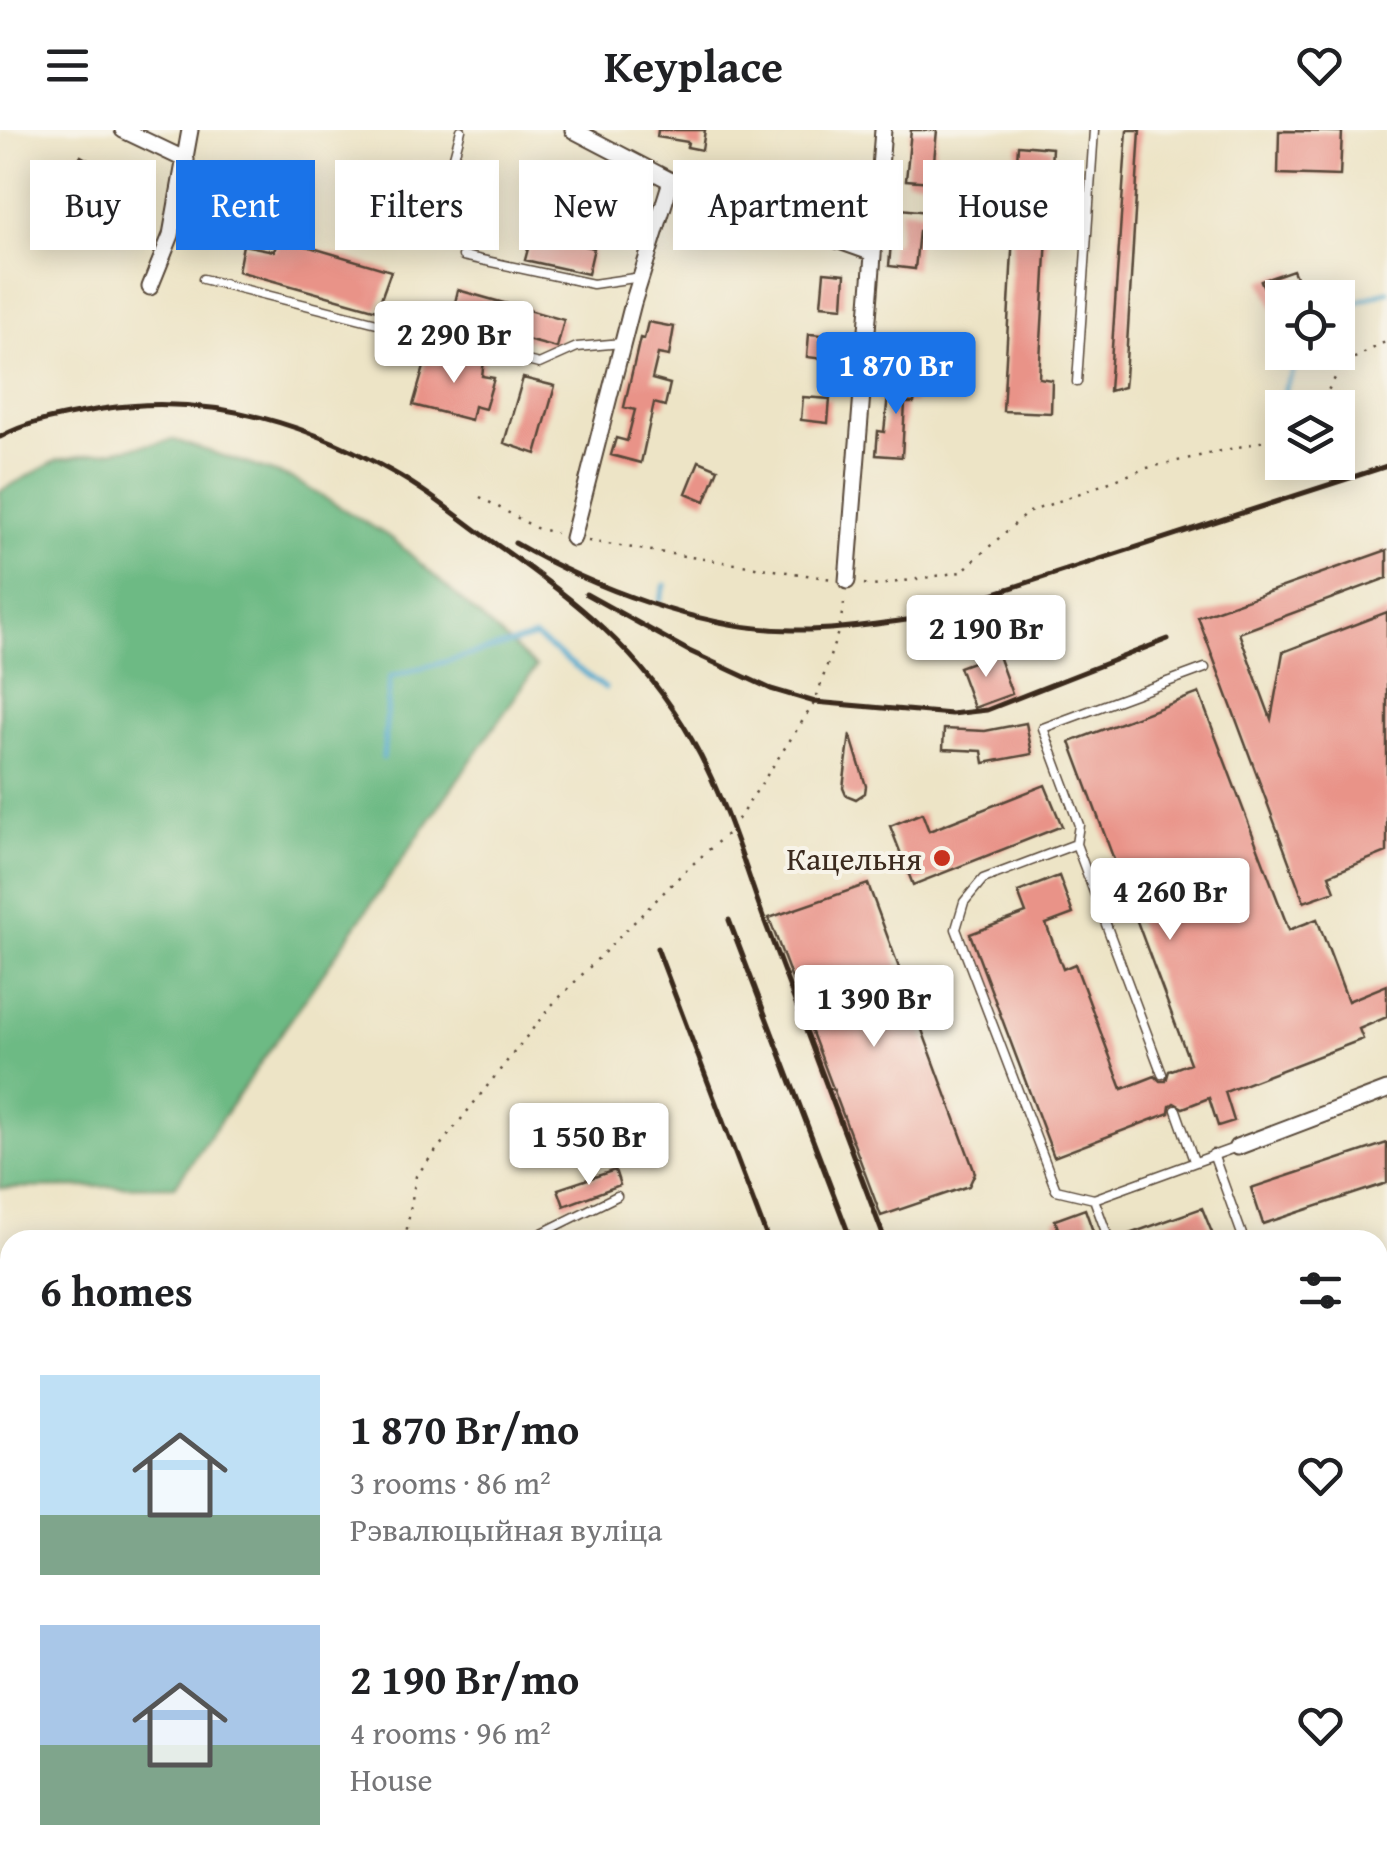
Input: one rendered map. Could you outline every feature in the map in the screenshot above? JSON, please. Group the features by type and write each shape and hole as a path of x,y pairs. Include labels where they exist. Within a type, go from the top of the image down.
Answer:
{"street":[{"path":"123,130 186,160 190,130"},
{"path":"573,130 672,181 873,253"},
{"path":"847,581 883,130"},
{"path":"574,538 622,343 672,181"},
{"path":"150,287 171,236 176,211"},
{"path":"1237,1147 1387,1090"}],"lane":[{"path":"453,160 461,130"},
{"path":"1076,382 1094,130"},
{"path":"463,256 592,284 641,277"},
{"path":"203,278 538,364 577,347 622,343"},
{"path":"1162,1074 1076,844 1079,825 1043,728 1205,668"},
{"path":"1076,844 983,880 964,902 956,930 1056,1190 1094,1199 1237,1147"},
{"path":"1176,1110 1194,1161"},
{"path":"1213,1154 1240,1230"},
{"path":"548,1230 617,1196"},
{"path":"1094,1199 1105,1230"}],"path":[{"path":"1328,390 1343,364 1387,341"},
{"path":"480,497 536,528 574,538 873,586 961,572 1027,513 1146,468 1265,441"},
{"path":"407,1230 416,1176 550,1008 684,872 732,830 815,702 840,630 847,581"}],"green space":[{"path":"174,440 291,478 393,539 536,667 175,1186 0,1188 0,491 58,460"}],"building":[{"path":"658,130 705,130 702,150 687,147 688,142 657,137"},
{"path":"911,130 937,130 934,160 923,160 923,181 906,180"},
{"path":"1127,130 1140,130 1125,378 1124,387 1109,391"},
{"path":"1279,131 1342,132 1340,176 1278,174"},
{"path":"1018,145 1052,148 1051,160 1017,160"},
{"path":"903,209 923,211 915,269 889,266 890,250 903,250"},
{"path":"315,249 391,271 377,310 238,271 242,250"},
{"path":"528,250 594,250 588,274 525,260"},
{"path":"1012,250 1046,250 1039,378 1052,380 1051,413 1003,411"},
{"path":"1293,270 1297,280 1265,280 1265,290 1261,281"},
{"path":"824,272 845,274 843,307 821,305"},
{"path":"458,290 564,320 557,348 451,320"},
{"path":"648,322 674,327 669,356 658,354 652,379 670,384 665,406 654,403 641,463 611,455 616,438 627,441 635,410 624,407 640,338 644,339"},
{"path":"809,334 835,336 833,360 807,357"},
{"path":"443,351 484,361 482,376 494,378 485,409 474,406 471,420 413,405 426,360 439,363"},
{"path":"890,377 917,380 914,403 905,403 902,457 876,455 878,431 884,432"},
{"path":"523,378 555,386 536,454 504,443"},
{"path":"803,397 830,399 828,423 801,420"},
{"path":"699,461 718,469 705,501 686,493"},
{"path":"1387,550 1387,578 1239,633 1271,719 1283,652 1387,612 1387,852 1329,875 1335,891 1304,902 1198,617"},
{"path":"997,653 1012,694 974,708 959,667"},
{"path":"1199,693 1289,930 1317,919 1348,1001 1387,985 1387,1017 1359,1029 1363,1039 1225,1092 1234,1121 1218,1126 1209,1098 1183,1108 1174,1103 1169,1113 1054,1157 970,934 1026,913 1018,892 1059,876 1073,914 1046,924 1063,969 1075,964 1122,1089 1155,1076 1166,1081 1169,1071 1190,1063 1070,742"},
{"path":"1026,723 1032,754 984,763 982,751 943,749 944,729 985,731"},
{"path":"850,734 866,786 865,793 856,799 846,795 843,788"},
{"name":"Кацельня","path":"1045,785 1062,826 913,885 890,826 922,813 929,831"},
{"path":"868,884 975,1173 969,1186 881,1216 769,918"},
{"path":"1387,1143 1387,1183 1263,1224 1251,1188"},
{"path":"615,1170 620,1185 564,1206 558,1189"},
{"path":"1202,1208 1211,1230 1140,1230"},
{"path":"1085,1209 1092,1230 1058,1230 1055,1220"}],"waterway":[{"path":"1355,303 1387,291"},
{"path":"1284,390 1294,370"},
{"path":"660,601 665,585"},
{"path":"383,758 390,677 535,637 605,688"}],"railway":[{"path":"0,437 49,419 140,405 215,408 287,425 357,453 417,487 549,583 603,628 651,679 672,708 714,783 881,1230"},
{"path":"515,543 613,590 685,614 758,628 839,628 915,619 1387,466"},
{"path":"586,594 689,651 771,689 815,702 951,714 987,710 1168,639"},
{"path":"729,920 847,1230"},
{"path":"657,948 764,1230"}],"place":[{"name":"Кацельня","path":"942,858"}]}
